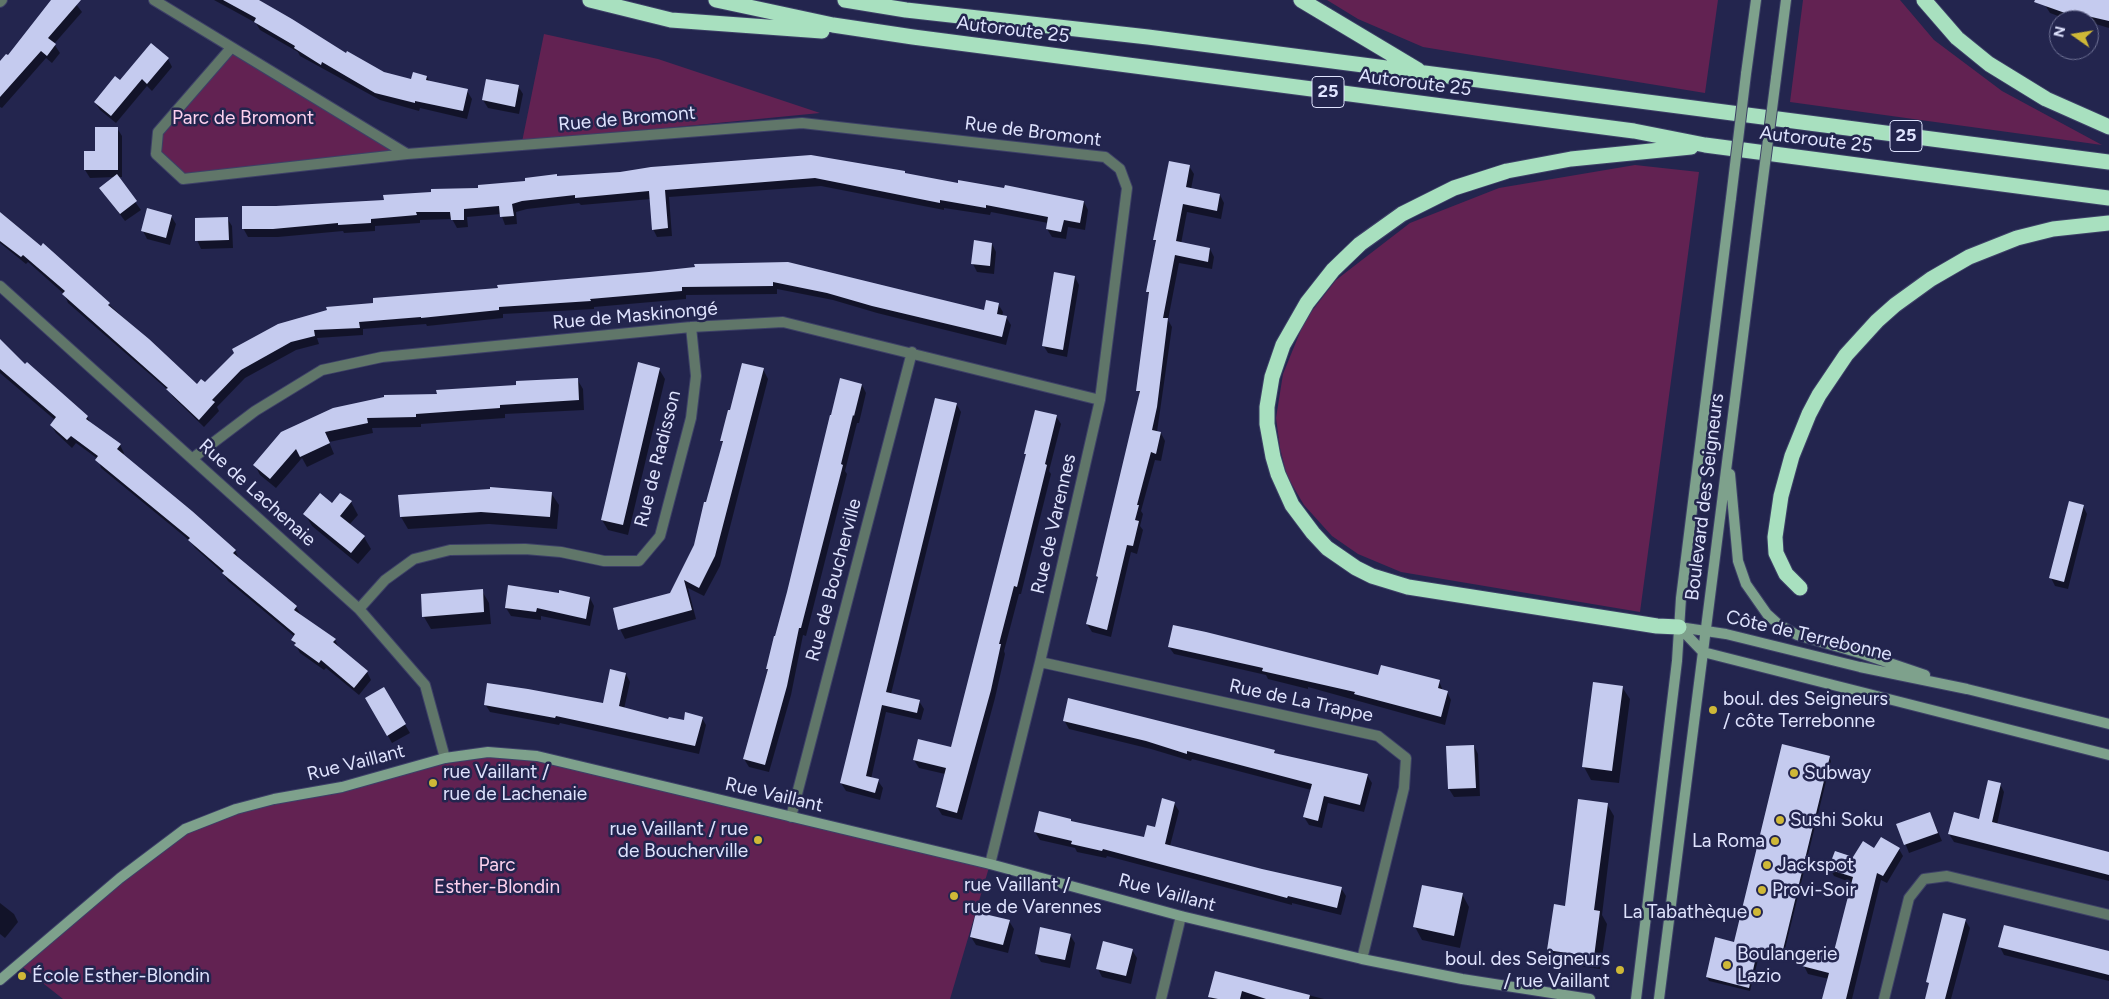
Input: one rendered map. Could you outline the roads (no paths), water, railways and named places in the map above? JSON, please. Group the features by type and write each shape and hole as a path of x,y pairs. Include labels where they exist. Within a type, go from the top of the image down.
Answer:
{"highway":[{"path":"590,0 671,20 913,37"},
{"name":"Autoroute 25","path":"716,0 833,25 913,37 1634,132 1705,145 2109,198"},
{"name":"Autoroute 25","path":"845,0 906,10 1148,38 2109,162"},
{"path":"1300,0 1423,73"},
{"path":"1924,0 1957,38 1989,64 2046,99 2109,128"},
{"path":"1679,627 1657,626 1417,588 1390,582 1356,568 1327,548 1292,505 1278,474 1273,457 1267,424 1267,407 1272,377 1283,345 1307,303 1333,270 1360,244 1402,214 1454,188 1507,171 1571,160 1705,145"},
{"path":"1800,588 1786,574 1776,553 1775,537 1781,496 1792,456 1809,414 1819,395 1846,355 1894,305 1931,279 1969,257 2017,238 2053,229 2109,223"}],"main road":[{"name":"Boulevard des Seigneurs","path":"1636,999 1677,661 1683,579 1756,0"},
{"name":"Boulevard des Seigneurs","path":"1659,999 1786,0"},
{"path":"1729,456 1738,561 1752,594 1772,619 1797,636 1862,654 1967,688"},
{"name":"Côte de Terrebonne","path":"1679,627 1706,629 1860,667 1967,688 2109,724"},
{"path":"1679,627 1703,652 2109,755"},
{"name":"Rue Vaillant","path":"0,980 120,878 185,830 236,808 342,787 445,758 488,752 538,756 990,864 1181,916 1362,959 1462,979 1590,999"}],"street":[{"path":"154,0 407,154"},
{"name":"Rue de Bromont","path":"231,48 158,132 156,154 183,179 407,154 802,123 1105,157 1120,169 1126,188"},
{"name":"Rue de Varennes","path":"990,864 1040,662 1100,400 1126,188"},
{"name":"Rue de Lachenaie","path":"0,286 359,609 425,685 445,758"},
{"name":"Rue de Maskinongé","path":"193,458 255,411 322,370 382,357 691,327 783,322 912,352 1100,400"},
{"name":"Rue de Radisson","path":"359,609 385,580 414,559 450,550 525,549 561,552 604,561 639,562 660,536 691,418 696,376 691,327"},
{"name":"Rue de Boucherville","path":"791,817 912,352"},
{"name":"Rue de La Trappe","path":"1040,662 1378,736 1406,758 1404,788 1362,959"},
{"path":"1884,999 1908,898 1924,879 1947,876 2109,915"},
{"path":"1161,999 1181,916"}],"place":[{"name":"boul. des Seigneurs / côte Terrebonne","path":"1713,710"},
{"name":"Subway","path":"1794,773"},
{"name":"rue Vaillant / rue de Lachenaie","path":"433,783"},
{"name":"Sushi Soku","path":"1780,820"},
{"name":"rue Vaillant / rue de Boucherville","path":"758,840"},
{"name":"La Roma","path":"1775,841"},
{"name":"Jackspot","path":"1767,865"},
{"name":"Provi-Soir","path":"1762,890"},
{"name":"rue Vaillant / rue de Varennes","path":"954,896"},
{"name":"La Tabathèque","path":"1757,912"},
{"name":"Boulangerie Lazio","path":"1727,965"},
{"name":"boul. des Seigneurs / rue Vaillant","path":"1620,970"},
{"name":"École Esther-Blondin","path":"22,976"}],"park label":[{"name":"Parc de Bromont","path":"243,118"},
{"name":"Parc Esther-Blondin","path":"497,876"}]}
